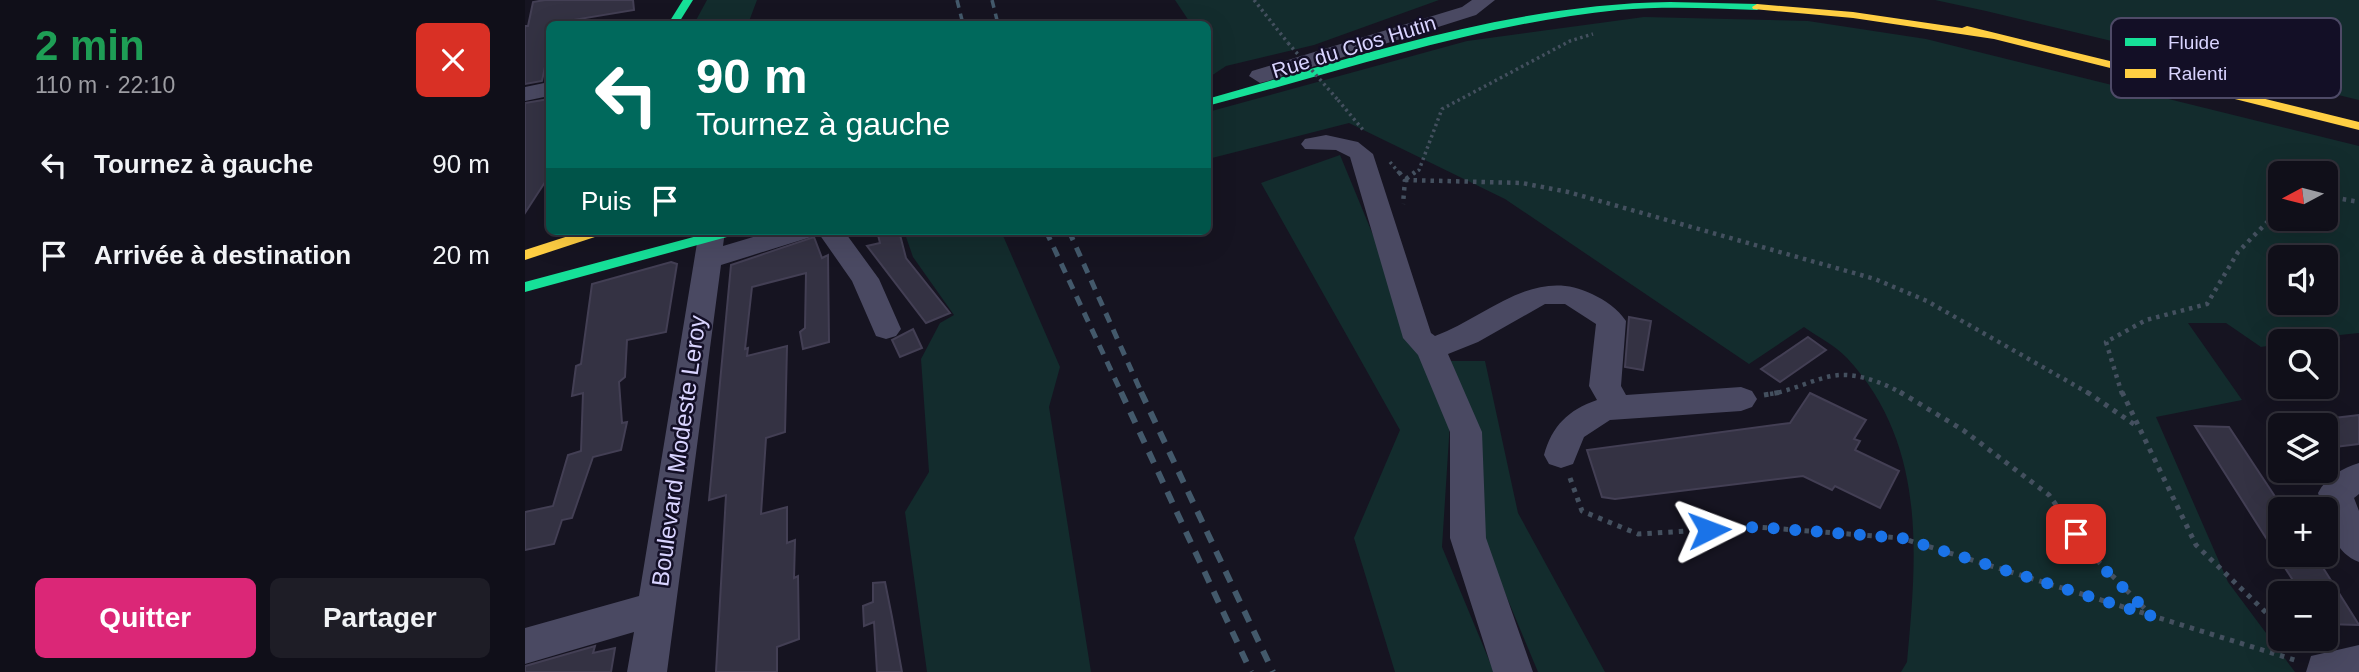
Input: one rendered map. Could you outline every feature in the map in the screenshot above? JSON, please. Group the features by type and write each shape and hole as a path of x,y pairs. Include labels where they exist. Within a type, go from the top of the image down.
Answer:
{"main road":[{"path":"675,21 688,0"},
{"path":"689,21 701,0"},
{"path":"1211,89 1506,13 1577,0"},
{"path":"1817,0 1921,16 2111,65"},
{"path":"1211,102 1536,19 1620,7 1674,4 1790,7 1838,11 1992,36"},
{"path":"2245,98 2359,126"},
{"path":"525,255 534,244 579,235"},
{"path":"525,287 716,240"},
{"path":"525,272 534,244"},
{"path":"525,298 551,280"}],"street":[{"name":"Rue du Clos Hutin","path":"1260,76 1469,10 1485,0"},
{"path":"525,94 546,90"},
{"path":"1313,144 1331,141 1350,146 1361,154 1419,338 1431,349 1466,432 1468,538 1513,672"},
{"path":"716,240 764,235"},
{"path":"833,235 865,278 886,329"},
{"name":"Boulevard Modeste Leroy","path":"647,672 716,240"},
{"path":"1431,349 1472,332 1505,310 1545,291 1587,300 1611,321 1605,386 1616,407"},
{"path":"1561,455 1565,437 1578,423 1601,410 1741,399"},
{"path":"2359,476 2335,493 2349,533 2359,547"},
{"path":"525,646 656,608"}],"path":[{"path":"1254,0 1338,100"},
{"path":"1601,31 1570,41 1442,109 1419,170 1405,180 1522,183 1568,192 1875,279 1927,301 1985,333 2093,396 2138,427"},
{"path":"2338,198 2359,202"},
{"path":"2268,221 2238,252 2207,304 2146,320 2106,342 2121,391 2196,545 2268,614"},
{"path":"1741,399 1791,391 1840,375 1885,383 1963,430 2049,495 2089,554 2152,616"},
{"path":"1561,455 1582,511 1638,534 1756,527 1902,538 2152,616 2342,666"}],"green space":[{"path":"707,0 757,0 749,21 696,21"},
{"path":"1175,0 1439,0 1314,45 1226,66 1211,76 1211,21 1189,21"},
{"path":"1935,0 2359,0 2359,100 2341,96 2341,18 2111,18 2111,41"},
{"path":"1644,17 1808,21 1926,39 2111,85 2111,98 2165,98 2359,146 2359,333 2338,335 2338,329 2268,329 2268,346 2261,347 2226,323 2188,323 2242,400 2156,417 2228,582 2268,636 2268,651 2279,651 2295,672 1901,672 1907,662 1911,622 1914,541 1904,464 1892,427 1873,391 1838,350 1804,327 1749,364 1505,199 1349,123 1211,158 1211,111 1467,41"},
{"path":"1340,155 1450,422 1442,547 1494,672 1395,672 1354,538 1400,430 1261,183"},
{"path":"905,235 1003,235 1060,367 1049,407 1091,672 927,672 905,512 929,472 921,359 940,323 954,315 913,257"},
{"path":"1450,361 1485,361 1518,513 1605,672 1538,672 1480,533"}],"building":[{"path":"633,0 634,10 567,21 546,21 546,62 542,81 525,84 525,26 528,26 533,2"},
{"path":"546,100 546,181 525,213 525,103"},
{"path":"878,235 900,235 906,258 950,313 926,323 867,246 880,243"},
{"path":"814,237 822,258 828,255 829,342 803,349 800,332 805,328 806,273 752,287 745,349 748,348 747,356 787,346 785,432 766,438 761,514 787,507 787,543 795,540 794,578 798,576 799,639 777,647 777,672 716,672 726,495 709,500 731,265"},
{"path":"671,262 677,264 666,332 627,340 625,377 619,382 622,423 627,422 621,450 593,457 572,518 562,520 554,544 525,550 525,512 553,506 568,455 581,451 583,393 572,396 576,366 581,364 592,284"},
{"path":"1629,317 1651,321 1643,370 1625,367"},
{"path":"913,329 922,348 900,357 892,340"},
{"path":"1808,337 1826,350 1780,382 1761,369"},
{"path":"1810,393 1866,420 1854,439 1860,441 1855,450 1899,471 1880,508 1835,486 1832,490 1803,476 1615,499 1602,497 1587,450 1790,423"},
{"path":"2359,415 2359,444 2338,447 2338,418"},
{"path":"2195,426 2229,427 2275,497 2268,497 2268,541"},
{"path":"2284,567 2323,567 2331,581 2293,581"},
{"path":"885,582 902,672 877,672 874,622 864,626 863,606 873,602 873,583"},
{"path":"2338,592 2359,625 2338,624"},
{"path":"595,646 593,653 615,648 611,672 525,672 525,666"}],"railway":[{"path":"957,0 962,21"},
{"path":"992,0 997,21"},
{"path":"1048,235 1122,394"},
{"path":"1071,235 1142,394"},
{"path":"1121,392 1251,672"},
{"path":"1141,392 1273,672"}],"traffic: fast":[{"path":"675,21 688,0"},
{"path":"1211,102 1359,59 1514,22 1618,7 1757,7"},
{"path":"525,287 718,235"}],"traffic: slow":[{"path":"1757,7 1853,15 1992,36"},
{"path":"1967,29 2111,65"},
{"path":"2246,98 2359,126"},
{"path":"525,255 587,235"}],"route":[{"path":"1709,530 1756,527 1902,538 2152,616 2089,554 2076,534"}]}
